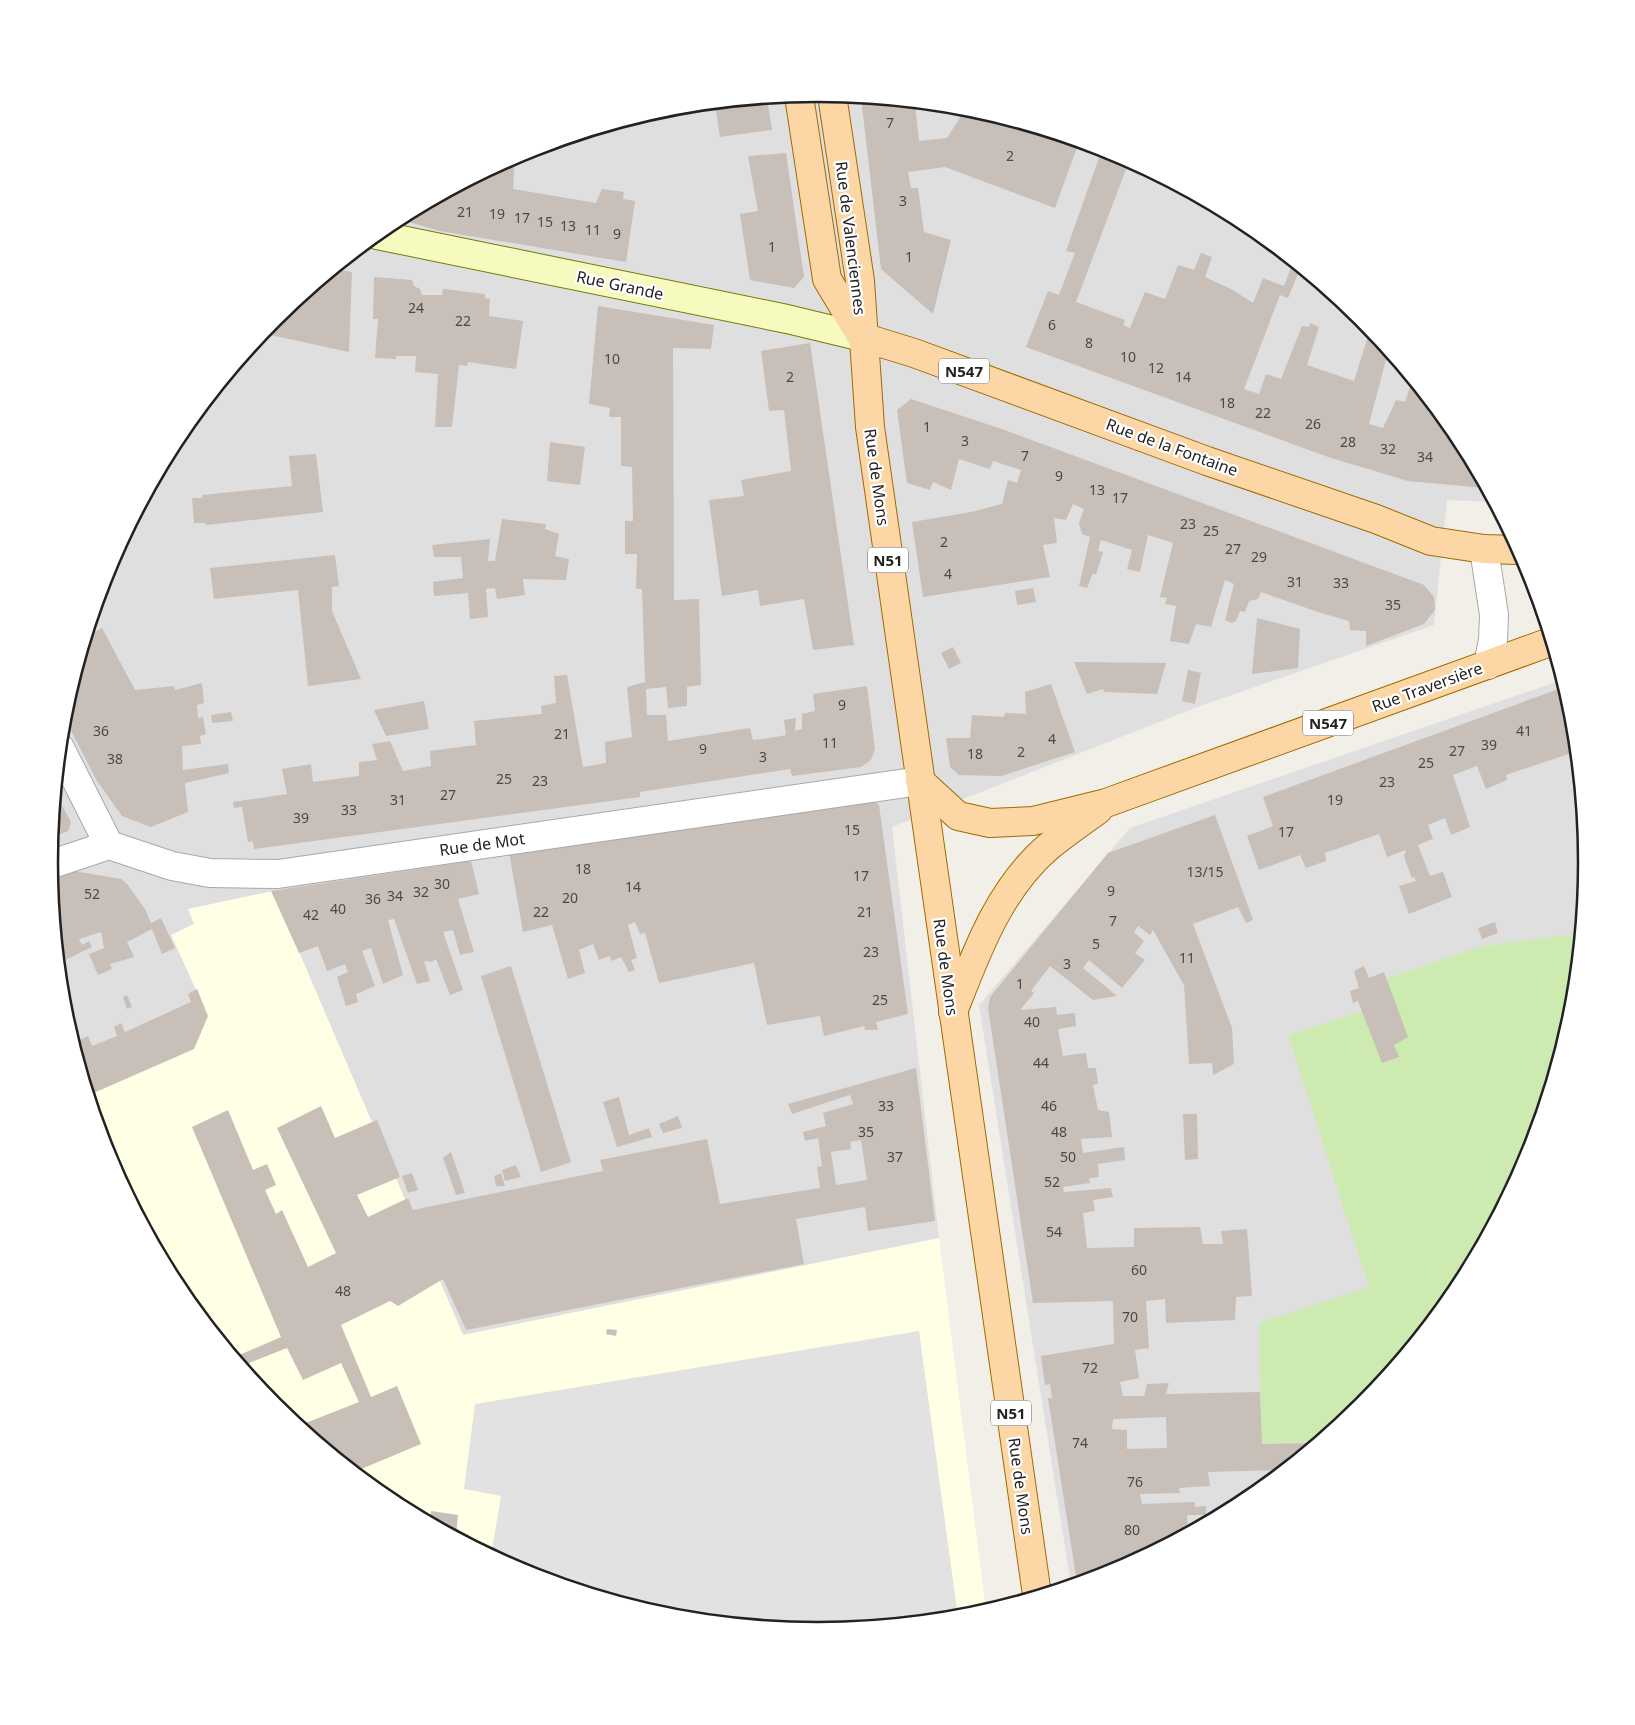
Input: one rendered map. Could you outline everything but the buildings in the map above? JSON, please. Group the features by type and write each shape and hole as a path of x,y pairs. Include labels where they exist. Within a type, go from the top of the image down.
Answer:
{"main road":[{"name":"Rue de Valenciennes","path":"800,103 828,279 862,337"},
{"name":"Rue de Valenciennes","path":"833,103 860,281 862,337"},
{"name":"Rue de la Fontaine","path":"862,337 920,355 1207,461 1376,519 1430,541 1484,549 1510,550"},
{"name":"Rue de Mons","path":"862,337 870,434 1036,1590"},
{"name":"Rue Traversière","path":"920,782 958,816 990,823 1033,821 1106,803 1545,644"},
{"name":"Rue Traversière","path":"952,1014 978,947 1007,894 1047,848 1106,803"}],"street":[{"name":"Rue Grande","path":"387,237 787,319 862,337"},
{"path":"1484,549 1494,615 1488,665"},
{"path":"58,862 109,845 65,758"},
{"name":"Rue de Mot","path":"109,845 172,866 201,871 278,874 920,782"}],"shaded area":[{"path":"818,102 917,109 966,117 1014,128 1062,143 1108,160 1198,204 1240,231 1319,291 1389,361 1420,400 1449,440 1486,502 1447,500 1434,625 1200,706 892,827 939,1238 463,1335 273,892 172,935 202,1003 82,1055 64,962 59,912 59,813 64,763 72,714 83,666 115,572 159,482 186,440 246,361 280,325 316,291 395,231 438,204 481,181 527,160 621,128 669,117 718,109"},
{"path":"1556,682 1571,763 1576,813 1578,862 1576,912 1571,962 1563,1011 1552,1059 1520,1153 1476,1243 1420,1325 1389,1364 1355,1400 1319,1434 1280,1465 1240,1494 1197,1521 1154,1544 1108,1565 1070,1579 979,1005 1130,828"},
{"path":"273,891 463,1335 939,1238 985,1604 917,1616 867,1621 818,1622 768,1621 718,1616 669,1608 621,1597 527,1565 437,1521 395,1494 316,1434 246,1364 186,1285 159,1242 136,1199 115,1153 83,1059 82,1055 202,1003 171,935 194,924 188,909"},
{"path":"919,1331 957,1609 867,1621 768,1621 718,1616 669,1608 621,1597 527,1565 492,1549 501,1496 464,1489 475,1404"}],"green space":[{"path":"1574,934 1563,1011 1552,1059 1520,1153 1476,1243 1449,1285 1389,1364 1355,1400 1310,1441 1261,1444 1259,1323 1369,1287 1288,1035 1392,1001 1385,979 1478,947"}]}
